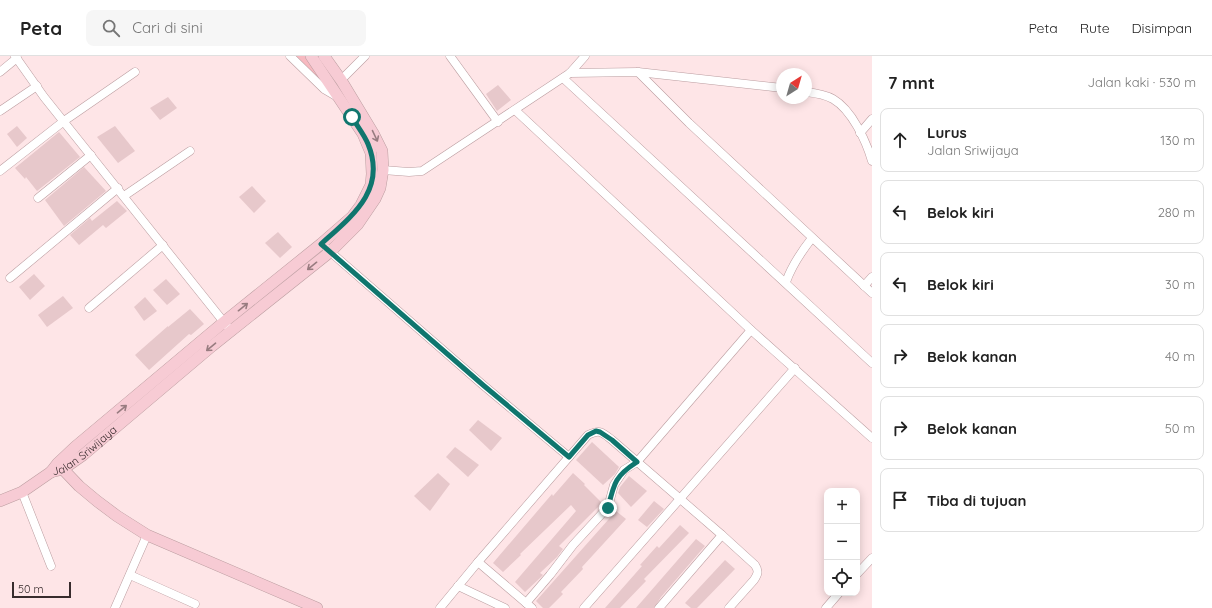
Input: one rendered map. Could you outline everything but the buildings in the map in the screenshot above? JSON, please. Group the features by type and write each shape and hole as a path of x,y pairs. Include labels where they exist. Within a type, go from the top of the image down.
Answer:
{"main road":[{"name":"Jalan Sriwijaya","path":"0,501 22,492 57,468 228,327 352,217 361,205 371,185 371,153 367,143 340,99 311,56"},
{"name":"Jalan Sriwijaya","path":"228,327 330,252 358,224 375,199 380,188 383,170 382,152 373,133 341,80 324,56"},
{"path":"57,468 117,516 147,535 317,608"}],"street":[{"path":"290,56 324,89 340,99"},
{"path":"341,80 365,56"},
{"path":"450,56 498,122"},
{"path":"383,170 409,172 422,171 563,78 570,73 585,56"},
{"path":"0,72 16,57 64,121 228,327"},
{"path":"0,171 64,121 135,72"},
{"path":"570,73 638,72 776,87"},
{"path":"638,72 689,123 872,293"},
{"path":"563,78 786,282 872,363"},
{"path":"0,111 37,86"},
{"path":"812,93 822,94 834,99 844,110 856,124 872,161"},
{"path":"515,110 751,330 872,438"},
{"path":"860,133 872,119"},
{"path":"124,196 190,151"},
{"path":"38,198 91,155"},
{"path":"10,278 118,188"},
{"path":"786,282 790,269 812,238"},
{"path":"321,244 483,385 569,457"},
{"path":"89,308 163,245"},
{"path":"864,286 872,278"},
{"path":"478,562 529,605 573,545 608,508 614,485 624,470 637,462 751,330"},
{"path":"584,608 795,368"},
{"path":"440,608 588,435 596,431 612,440 755,565 758,570 754,580 729,608"},
{"path":"22,492 51,566"},
{"path":"115,608 147,535"},
{"path":"659,608 722,535"},
{"path":"860,571 872,558"},
{"path":"130,574 195,604"},
{"path":"458,586 505,608"},
{"path":"826,608 837,596"}],"shaded area":[{"path":"291,56 311,56 339,97"}],"route":[{"path":"352,117 371,153 371,185 361,205 352,217 321,244 483,385 526,419 569,457 588,435 596,431 612,440 637,462 624,470 614,485 608,508"}]}
